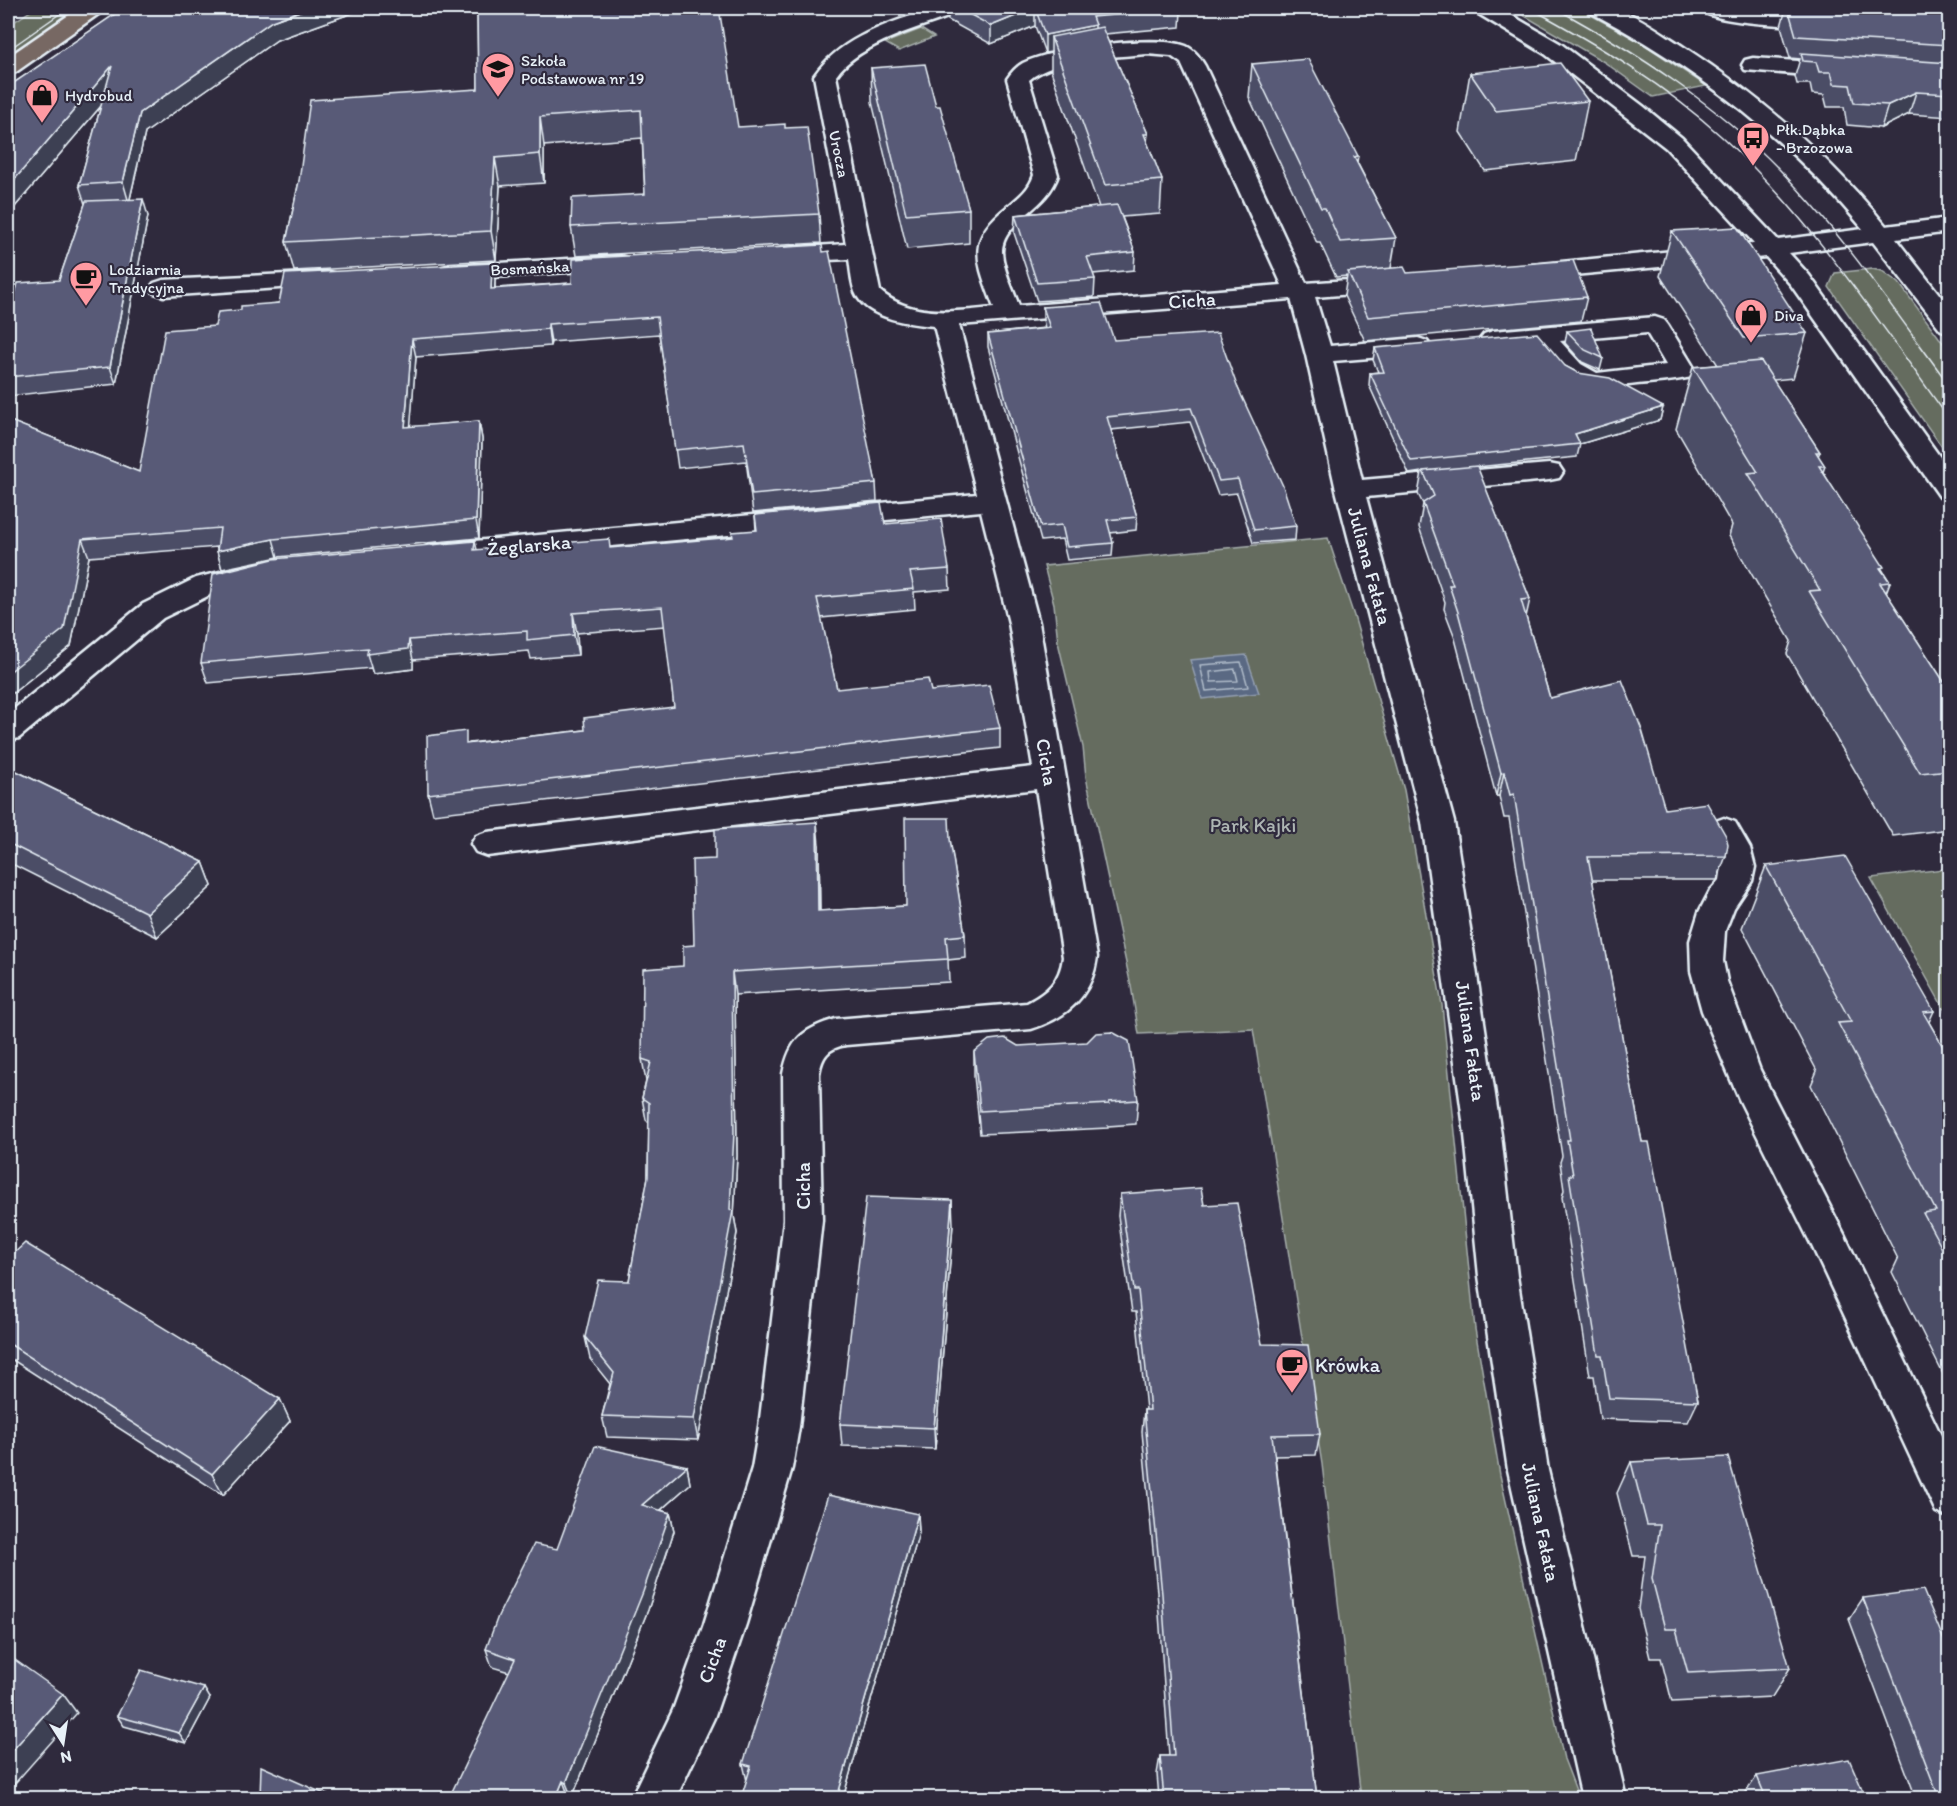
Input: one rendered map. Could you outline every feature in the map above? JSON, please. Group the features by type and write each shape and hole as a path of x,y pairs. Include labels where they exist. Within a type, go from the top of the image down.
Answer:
{"main road":[{"path":"8,67 92,8"}],"street":[{"name":"Urocza","path":"945,319 900,313 874,300 868,294 825,76 834,62 854,48 952,8"},
{"path":"1485,8 1553,49 1658,130 1697,167 1800,280 1950,491"},
{"path":"1600,8 1683,54 1737,93 1787,134 1845,192 1950,325"},
{"path":"1710,8 1734,15 1845,21"},
{"name":"Juliana Fałata","path":"1009,314 990,249 998,228 1040,190 1046,175 1019,89 1018,79 1033,67 1047,63 1147,47 1175,50 1188,57 1286,270 1305,302 1350,490 1438,822 1484,1135 1498,1276 1528,1470 1604,1798"},
{"path":"1753,65 1860,72"},
{"path":"1506,274 1772,249 1950,225"},
{"path":"756,256 860,250"},
{"name":"Bosmańska","path":"424,274 641,262"},
{"path":"163,288 353,278"},
{"name":"Cicha","path":"653,1798 692,1718 725,1624 772,1468 779,1427 803,1220 803,1060 813,1042 833,1034 1031,1016 1047,1010 1063,999 1079,969 1080,957 1024,623 945,319 1414,282"},
{"path":"1319,355 1459,342 1655,325 1683,371 1597,381 1587,380 1567,367 1543,335"},
{"path":"1350,490 1549,472"},
{"name":"Żeglarska","path":"405,556 993,501"},
{"path":"8,730 153,611 206,585 278,568"},
{"path":"487,844 1050,776"},
{"path":"1724,830 1736,852 1738,866 1736,881 1720,902 1707,931 1705,950 1707,966 1717,1006 1751,1085 1849,1284 1950,1499"}],"green space":[{"path":"35,8 75,8 8,55 8,26"},
{"path":"1511,8 1578,8 1642,43 1706,86 1653,97 1604,62"},
{"path":"921,29 934,37 899,51 885,43"},
{"path":"1872,269 1882,271 1899,283 1949,351 1949,457 1829,287 1835,273"},
{"name":"Park Kajki","path":"1328,538 1354,616 1404,790 1442,1005 1475,1329 1500,1475 1564,1759 1579,1798 1361,1798 1322,1464 1253,1029 1139,1034 1131,986 1086,777 1083,747 1058,642 1054,604 1044,566"},
{"path":"1943,869 1950,881 1949,1018 1871,878"}],"water":[{"path":"1246,655 1259,693 1202,699 1190,660"}],"building":[{"path":"124,8 308,8 272,21 140,113 123,182 79,185 112,66 8,187 8,87"},
{"path":"477,8 719,8 738,127 785,124 785,128 807,127 819,214 571,227 572,198 645,194 641,110 540,117 540,154 495,158 491,231 286,242 299,181 310,100 478,89"},
{"path":"958,8 1035,8 991,26"},
{"path":"1035,8 1181,9 1092,17 1095,25 1045,35"},
{"path":"1788,8 1950,11 1950,45 1796,36"},
{"path":"1102,27 1148,134 1144,134 1162,180 1105,185 1051,37"},
{"path":"1801,53 1950,63 1950,94 1916,92 1888,105 1854,103 1850,85 1834,84 1831,72 1819,72 1816,62 1803,61"},
{"path":"1308,59 1358,156 1354,157 1396,238 1340,242 1325,208 1321,208 1252,64"},
{"path":"1560,63 1588,101 1496,111 1470,73"},
{"path":"925,64 936,106 940,106 969,209 906,214 871,68"},
{"path":"143,199 110,367 8,377 8,319 18,283 59,280 86,201"},
{"path":"1117,205 1135,252 1087,257 1095,279 1037,283 1015,215"},
{"path":"1737,227 1807,333 1744,338 1672,231"},
{"path":"822,245 823,252 829,251 876,483 752,495 744,443 675,450 657,317 548,324 548,329 412,339 405,427 479,421 476,520 273,539 217,551 220,528 82,539 64,629 8,673 8,420 139,472 165,330 215,326 218,312 241,310 241,306 279,303 285,274 492,263 491,289 572,283 573,259"},
{"path":"1573,260 1587,297 1368,317 1348,272 1404,267 1407,273"},
{"path":"1101,303 1114,340 1218,333 1237,386 1283,486 1296,526 1254,530 1238,479 1219,481 1191,408 1107,417 1137,517 1107,520 1113,543 1067,547 1062,525 1041,527 988,334 1050,328 1043,307"},
{"path":"1591,328 1603,358 1585,350 1567,331"},
{"path":"1537,333 1565,366 1578,373 1610,378 1663,407 1575,434 1580,444 1411,461 1370,373 1384,372 1375,348"},
{"path":"1761,361 1820,452 1816,452 1825,466 1819,466 1884,567 1880,568 1890,582 1880,583 1950,691 1950,770 1920,773 1809,591 1820,590 1748,473 1758,472 1693,367"},
{"path":"1477,466 1530,599 1521,600 1550,698 1622,680 1642,730 1665,809 1707,803 1726,836 1728,844 1726,856 1588,857 1642,1142 1649,1142 1698,1401 1609,1398 1602,1355 1598,1355 1569,1175 1573,1175 1567,1140 1570,1140 1514,794 1510,795 1504,772 1501,773 1449,585 1453,585 1423,503 1434,496 1423,471"},
{"path":"881,503 885,524 941,519 949,569 910,572 914,589 817,598 837,689 928,679 931,691 989,685 1000,728 428,794 427,736 466,731 466,744 585,730 584,718 674,707 662,607 573,613 574,635 527,640 527,631 409,640 408,649 367,654 368,648 201,663 213,574 273,559 475,541 474,550 609,539 610,548 733,537 732,532 757,530 755,515"},
{"path":"8,767 203,862 147,913 8,843"},
{"path":"905,818 949,818 950,839 965,935 946,937 948,959 732,972 734,1133 730,1209 733,1211 694,1419 602,1416 614,1373 585,1337 598,1280 629,1281 648,1177 649,1103 642,1098 651,1062 642,1059 643,969 683,966 683,946 694,945 692,860 715,859 715,829 817,822 818,911 906,906"},
{"path":"1845,856 1934,1011 1923,1012 1950,1059 1950,1263 1923,1213 1936,1211 1838,1023 1851,1022 1766,866"},
{"path":"1112,1032 1129,1041 1138,1100 1109,1102 1109,1104 980,1111 974,1052 989,1040 1005,1038 1018,1046 1087,1042 1096,1033"},
{"path":"1201,1188 1204,1205 1237,1203 1262,1344 1308,1345 1320,1434 1272,1435 1317,1798 1164,1798 1160,1756 1174,1756 1162,1594 1144,1410 1150,1410 1138,1290 1134,1290 1120,1194"},
{"path":"866,1197 952,1200 934,1428 840,1424"},
{"path":"25,1243 280,1399 212,1474 8,1343 8,1259"},
{"path":"595,1446 687,1466 642,1505 670,1513 643,1592 566,1783 563,1781 556,1798 449,1798 515,1659 486,1649 498,1616 534,1544 557,1549"},
{"path":"1728,1457 1790,1668 1688,1673 1676,1629 1665,1629 1652,1579 1660,1525 1647,1525 1631,1462"},
{"path":"828,1495 918,1514 837,1798 741,1798 751,1766 743,1764"},
{"path":"1923,1590 1950,1655 1950,1798 1939,1798 1863,1598"},
{"path":"8,1655 63,1694 8,1755"},
{"path":"141,1670 204,1688 179,1733 117,1716"},
{"path":"1849,1759 1866,1798 1766,1798 1757,1776"},
{"path":"261,1766 334,1798 260,1798"}],"tram line":[{"path":"8,50 68,8"},
{"path":"1530,8 1606,51 1678,100 1722,137 1755,169 1786,202 1843,272 1950,420"},
{"path":"1555,8 1616,43 1674,81 1702,101 1755,146 1826,221 1869,275 1950,386"}],"place":[{"name":"Szkoła Podstawowa nr 19","path":"498,98"},
{"name":"Hydrobud","path":"42,124"},
{"name":"Płk.Dąbka - Brzozowa","path":"1753,167"},
{"name":"Lodziarnia Tradycyjna","path":"86,307"},
{"name":"Diva","path":"1751,344"},
{"name":"Krówka","path":"1292,1394"}]}
